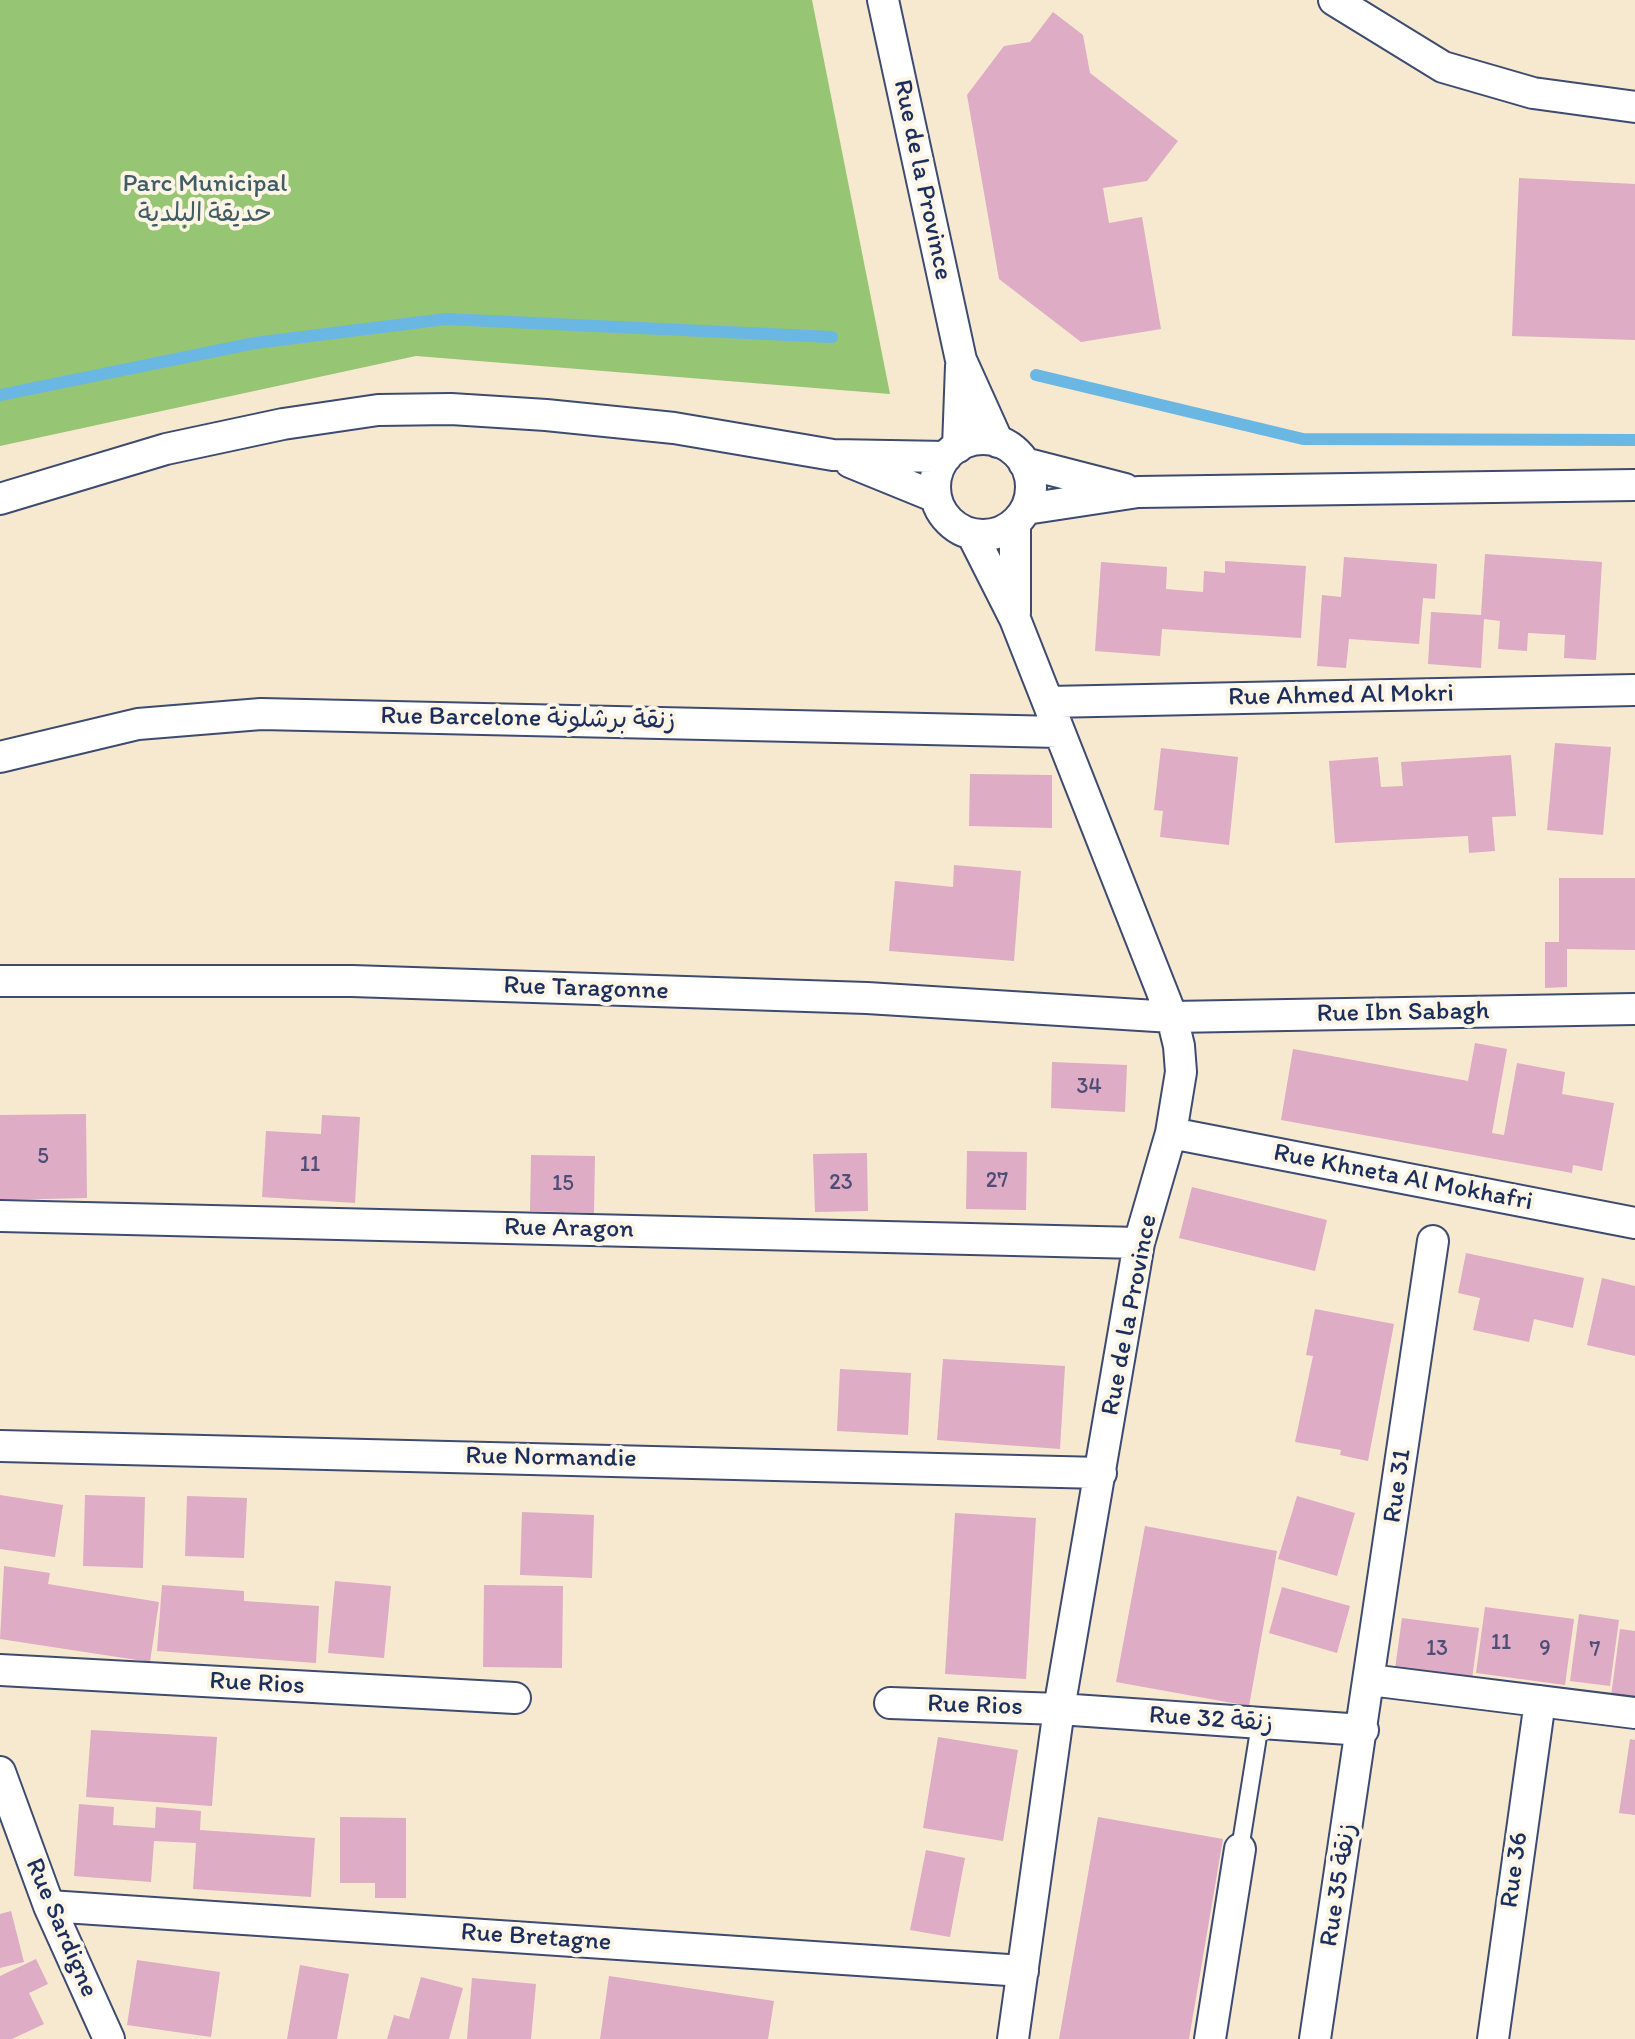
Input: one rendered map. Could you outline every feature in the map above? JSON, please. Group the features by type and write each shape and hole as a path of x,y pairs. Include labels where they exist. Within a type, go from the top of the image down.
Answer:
{"street":[{"name":"Rue de la Province","path":"883,0 961,360 998,442"},
{"path":"1334,0 1443,67 1533,93 1635,107"},
{"name":"Rue de la Province","path":"952,452 961,360"},
{"path":"0,499 166,449 283,424 378,410 492,411 604,419 833,455 952,452 984,439 998,442 1024,463 1138,492"},
{"path":"952,452 935,483 936,497 949,521 972,534 990,535 1020,516 1138,492 1635,485"},
{"path":"833,455 936,497"},
{"path":"1020,516 1031,481 1024,463"},
{"name":"Rue de la Province","path":"1015,619 1020,516"},
{"name":"Rue de la Province","path":"972,534 1015,619 1172,1017 1181,1072 1171,1133 1139,1243 1059,1709 1013,2039"},
{"name":"Rue Ahmed Al Mokri","path":"1048,702 1635,690"},
{"name":"Rue Barcelone زنقة برشلونة","path":"0,757 138,724 261,714 1059,732"},
{"name":"Rue Taragonne","path":"0,981 367,981 867,998 1172,1017"},
{"name":"Rue Ibn Sabagh","path":"1172,1017 1635,1009"},
{"name":"Rue Khneta Al Mokhafri","path":"1171,1133 1635,1223"},
{"name":"Rue Aragon","path":"0,1216 1139,1243"},
{"name":"Rue 31","path":"1363,1730 1433,1241"},
{"name":"Rue Normandie","path":"0,1446 1101,1473"},
{"name":"Rue Rios","path":"0,1670 515,1698"},
{"path":"1370,1680 1635,1713"},
{"name":"Rue 36","path":"1493,2039 1540,1701"},
{"name":"Rue Rios","path":"890,1703 1059,1709"},
{"name":"Rue 32 زنقة","path":"1059,1709 1363,1730"},
{"name":"Rue 35 زنقة","path":"1315,2039 1363,1730"},
{"name":"Rue Sardigne","path":"0,1772 49,1906 109,2039"},
{"path":"1210,2039 1240,1849"},
{"name":"Rue Bretagne","path":"49,1906 1023,1971"}],"lane":[{"path":"1240,1849 1260,1724"}],"green space":[{"name":"Parc Municipal حديقة البلدية","path":"0,0 812,0 890,394 416,356 0,446"}],"building":[{"path":"1053,12 1083,35 1090,73 1178,141 1147,181 1103,188 1109,223 1142,217 1161,329 1081,342 999,279 967,95 1004,46 1030,42"},
{"path":"1519,178 1635,184 1635,340 1512,336"},
{"path":"1485,554 1602,562 1596,660 1564,658 1565,635 1528,633 1527,651 1498,649 1500,621 1484,619 1481,668 1428,664 1431,612 1481,615"},
{"path":"1344,557 1437,564 1435,599 1423,598 1419,644 1349,639 1346,668 1317,666 1322,595 1341,597"},
{"path":"1225,561 1306,566 1301,638 1162,629 1160,656 1095,651 1101,562 1167,567 1166,589 1203,592 1204,571 1225,573"},
{"path":"1555,743 1611,747 1603,835 1547,830"},
{"path":"1161,748 1238,757 1229,845 1160,837 1163,811 1154,810"},
{"path":"1511,755 1516,816 1492,817 1495,851 1469,853 1468,836 1335,843 1329,761 1378,757 1381,787 1403,786 1401,762"},
{"path":"970,774 1052,775 1052,828 969,826"},
{"path":"954,865 1021,871 1014,961 889,951 895,881 953,887"},
{"path":"1559,878 1635,878 1635,950 1567,949 1567,987 1545,988 1545,942 1559,942"},
{"path":"1475,1043 1507,1049 1492,1133 1504,1135 1517,1063 1565,1072 1562,1094 1614,1103 1602,1171 1573,1165 1572,1173 1281,1120 1293,1049 1468,1081"},
{"path":"1052,1062 1127,1065 1125,1112 1051,1108"},
{"path":"86,1114 87,1198 0,1200 0,1115"},
{"path":"322,1115 360,1117 355,1203 262,1197 266,1131 321,1134"},
{"path":"967,1151 1027,1152 1026,1210 966,1209"},
{"path":"867,1153 868,1211 815,1212 813,1154"},
{"path":"531,1155 595,1156 594,1213 530,1211"},
{"path":"1192,1187 1327,1220 1315,1271 1179,1238"},
{"path":"1466,1253 1584,1278 1573,1328 1534,1319 1529,1342 1473,1330 1480,1298 1458,1293"},
{"path":"1602,1278 1635,1286 1635,1356 1587,1345"},
{"path":"1315,1309 1394,1324 1368,1461 1340,1455 1341,1450 1295,1442 1313,1356 1306,1355"},
{"path":"943,1359 1065,1366 1060,1449 937,1440"},
{"path":"840,1369 911,1373 908,1435 837,1431"},
{"path":"0,1495 63,1505 55,1557 0,1549"},
{"path":"85,1495 145,1497 143,1568 83,1566"},
{"path":"187,1496 247,1498 244,1558 185,1556"},
{"path":"1297,1496 1355,1513 1337,1576 1278,1559"},
{"path":"522,1512 594,1515 592,1578 520,1575"},
{"path":"955,1513 1036,1518 1026,1679 945,1674"},
{"path":"1145,1526 1277,1551 1249,1706 1116,1682"},
{"path":"4,1566 50,1573 48,1584 159,1602 150,1662 0,1639"},
{"path":"335,1581 391,1586 384,1658 328,1653"},
{"path":"162,1585 244,1591 244,1601 319,1606 316,1663 157,1651"},
{"path":"484,1585 563,1586 562,1668 483,1667"},
{"path":"1282,1587 1350,1606 1337,1653 1269,1633"},
{"path":"1485,1607 1574,1619 1565,1685 1476,1673"},
{"path":"1579,1614 1619,1620 1610,1686 1570,1681"},
{"path":"1402,1618 1479,1628 1472,1679 1395,1669"},
{"path":"1620,1629 1635,1631 1635,1699 1611,1696"},
{"path":"91,1730 217,1737 212,1806 86,1797"},
{"path":"938,1737 1018,1750 1003,1841 923,1828"},
{"path":"1630,1739 1635,1740 1635,1815 1619,1813"},
{"path":"79,1804 114,1807 113,1825 155,1828 156,1807 201,1811 200,1830 315,1838 311,1897 193,1889 196,1843 154,1841 151,1882 74,1876"},
{"path":"340,1817 406,1818 406,1898 375,1898 375,1883 340,1883"},
{"path":"1098,1817 1223,1839 1189,2039 1059,2039"},
{"path":"926,1850 965,1858 950,1937 910,1930"},
{"path":"11,1911 24,1962 0,1968 0,1914"},
{"path":"36,1959 48,1984 29,1993 44,2024 12,2039 0,2039 0,1976"},
{"path":"137,1960 220,1972 211,2037 127,2025"},
{"path":"300,1965 349,1974 337,2039 287,2039"},
{"path":"609,1976 774,2001 768,2039 600,2039"},
{"path":"421,1977 463,1988 449,2039 387,2039 394,2015 409,2019"},
{"path":"472,1978 536,1984 531,2039 467,2039"}],"waterway":[{"path":"0,395 255,343 446,319 832,337"},
{"path":"1036,375 1303,439 1635,440"}]}
